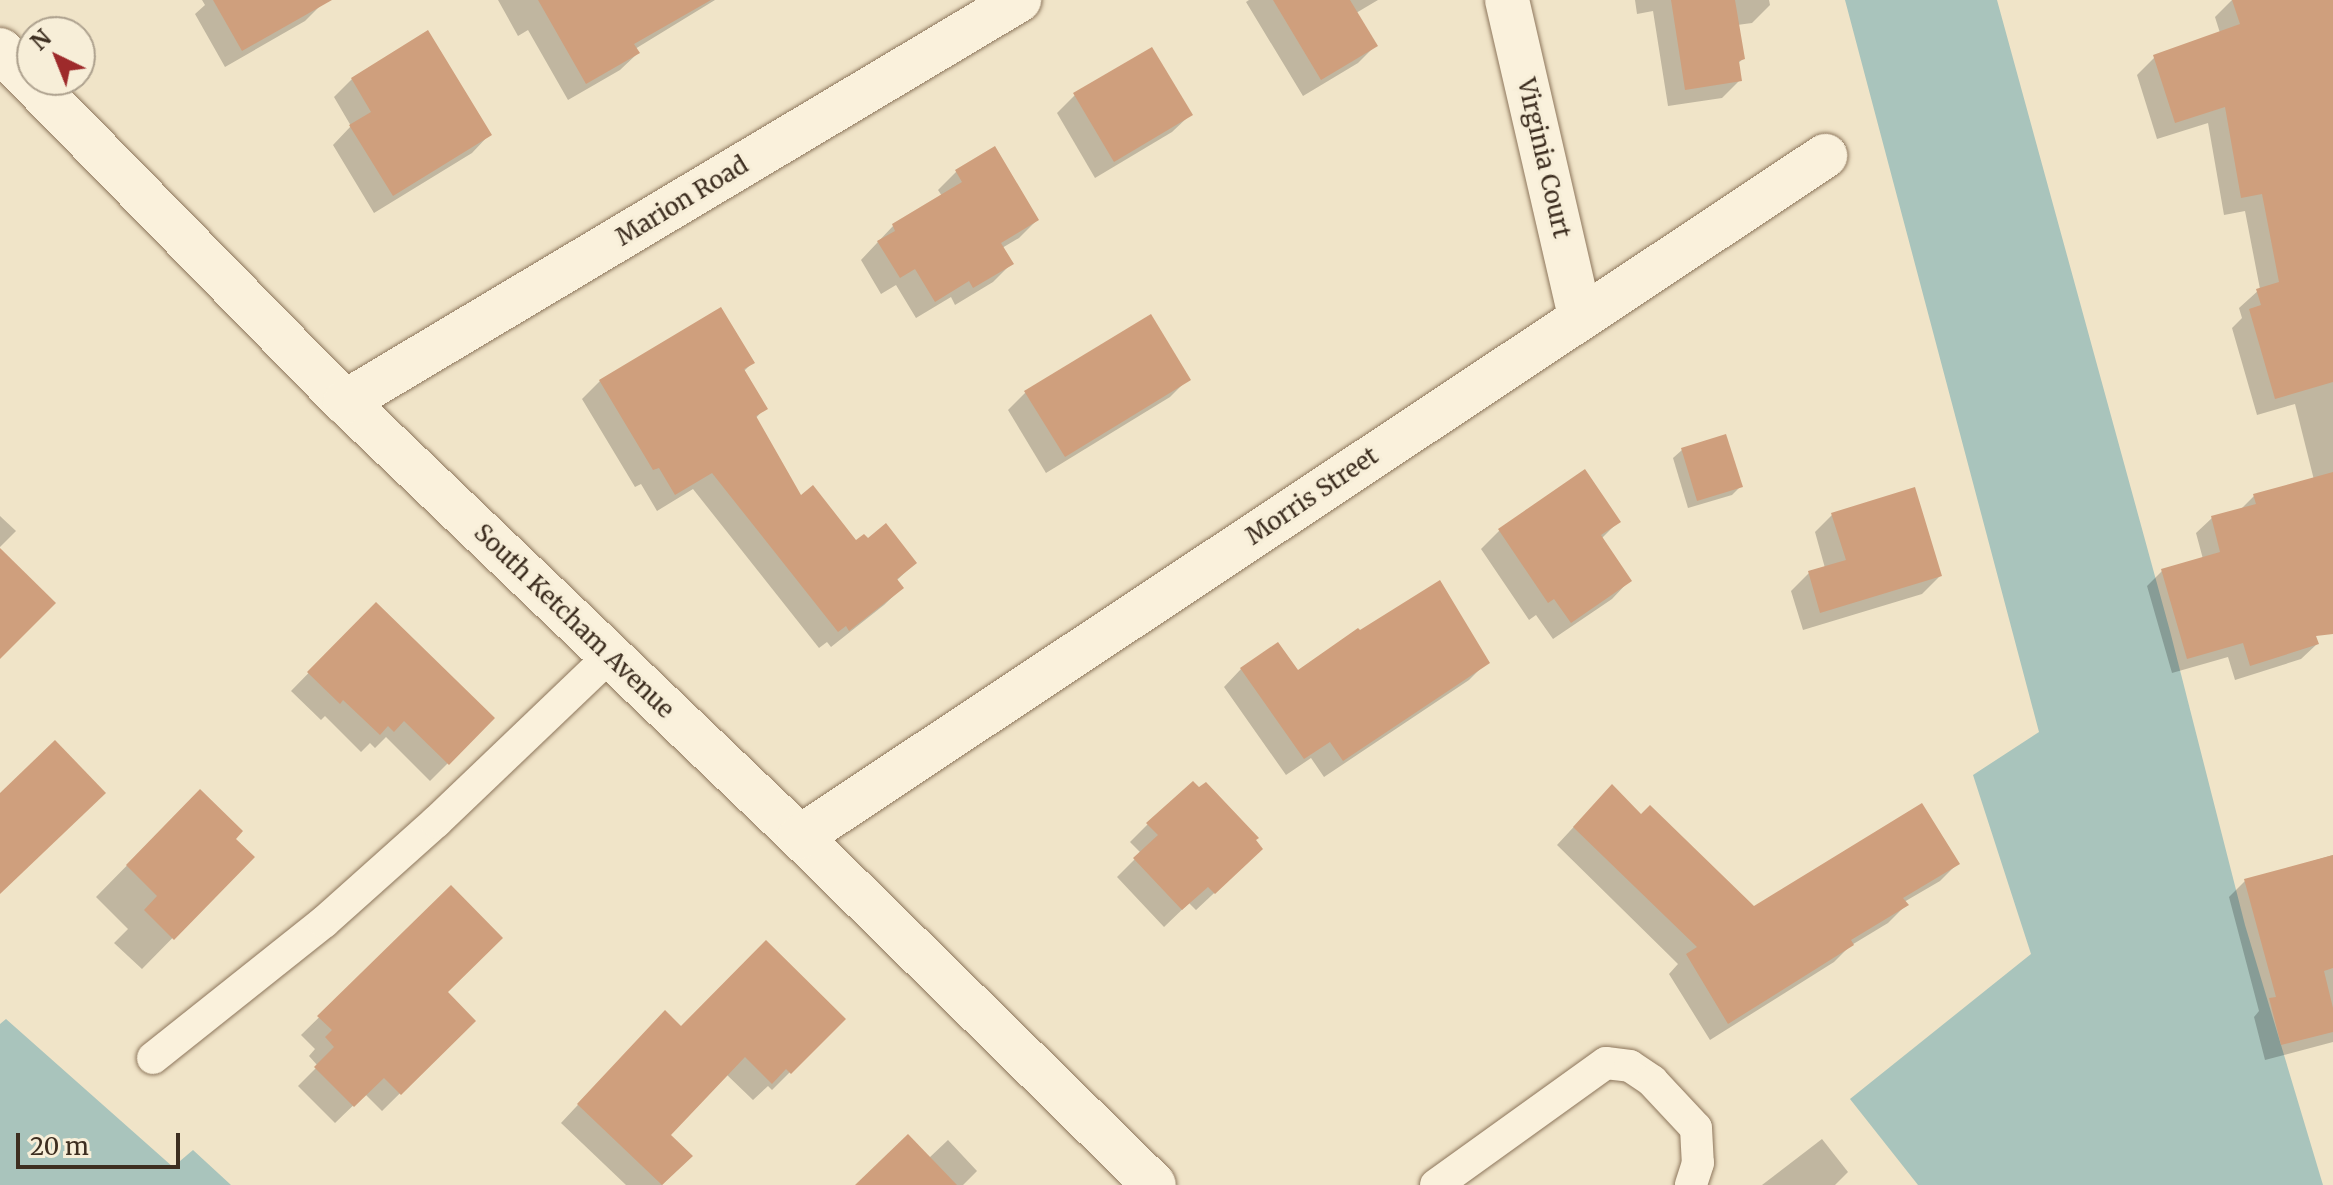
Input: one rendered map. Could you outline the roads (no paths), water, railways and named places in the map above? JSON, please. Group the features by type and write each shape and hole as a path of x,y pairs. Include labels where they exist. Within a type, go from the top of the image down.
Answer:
{"street":[{"name":"Marion Road","path":"345,402 1019,0"},
{"name":"Virginia Court","path":"1507,0 1580,316"},
{"name":"South Ketcham Avenue","path":"0,50 345,402 800,837 1154,1185"},
{"name":"Morris Street","path":"800,837 1825,156"}],"lane":[{"path":"153,1058 324,922 436,822 610,656"},
{"path":"1436,1185 1606,1063 1630,1066 1652,1081 1696,1128 1698,1163 1691,1185"}],"water":[{"path":"1845,0 1997,0 2170,631 2245,925 2323,1185 1918,1185 1850,1099 2031,954 1973,775 2039,732"},
{"path":"6,1019 173,1167 193,1150 231,1185 0,1185 0,1024"}]}
